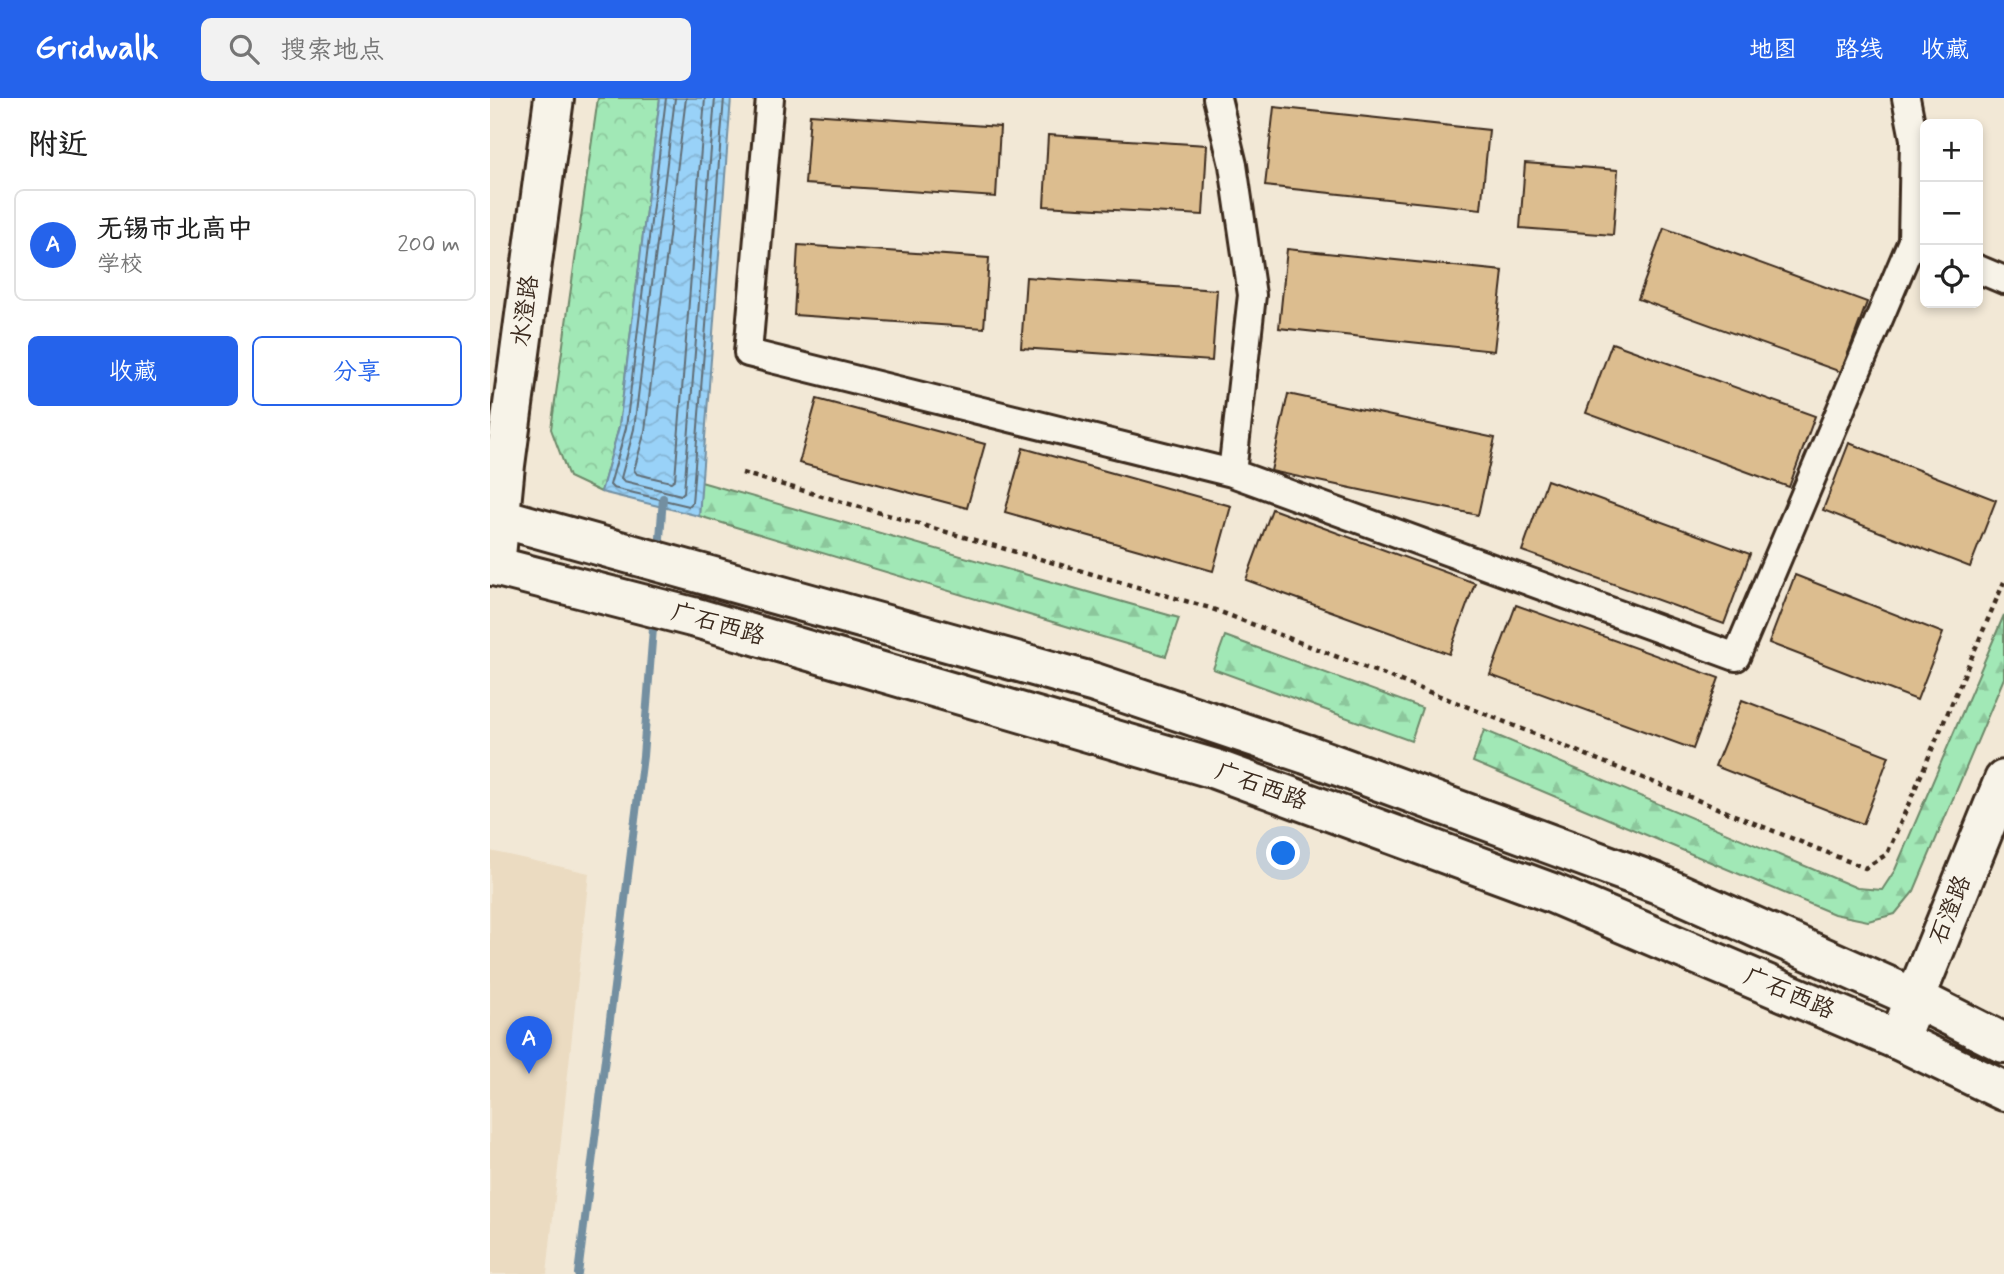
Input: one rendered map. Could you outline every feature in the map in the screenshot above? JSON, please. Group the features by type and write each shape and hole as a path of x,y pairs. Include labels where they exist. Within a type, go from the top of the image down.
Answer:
{"main road":[{"name":"水澄路","path":"492,565 495,516 554,98"},
{"path":"495,516 1095,683 1306,754 1656,883 1915,998 2004,1043"},
{"name":"广石西路","path":"492,565 700,619 1215,769 1552,893 1898,1041 2004,1091"},
{"name":"石澄路","path":"1898,1041 2004,780"}],"street":[{"path":"770,98 748,353 1232,474 1736,657 1919,244 1914,139 1906,98"},
{"path":"1217,98 1233,165 1252,295 1232,474"},
{"path":"1983,271 2004,280"}],"path":[{"path":"742,473 1210,608 1458,703 1865,868 1887,854 2004,582"}],"shaded area":[{"path":"490,851 589,873 547,1274 490,1274"}],"green space":[{"path":"598,98 660,98 619,427 601,492 569,477 551,429"},
{"path":"701,482 1179,618 1166,656 699,516"},
{"path":"2004,615 2004,678 1914,891 1895,914 1868,921 1834,914 1473,762 1484,730 1857,888 1882,890 1895,870"},
{"path":"1225,636 1422,708 1411,741 1213,669"}],"water":[{"path":"660,98 731,98 699,516 601,492 619,427"}],"building":[{"path":"1274,107 1489,130 1481,209 1265,186"},
{"path":"810,114 1000,127 996,197 805,184"},
{"path":"1048,135 1207,145 1203,215 1044,206"},
{"path":"1525,163 1618,170 1613,235 1520,228"},
{"path":"1664,228 1867,302 1841,372 1638,299"},
{"path":"798,245 989,258 984,328 794,315"},
{"path":"1287,249 1503,271 1494,351 1279,328"},
{"path":"1026,277 1217,290 1212,361 1021,348"},
{"path":"1612,343 1815,416 1789,487 1586,413"},
{"path":"1288,394 1495,438 1478,515 1271,471"},
{"path":"817,399 985,444 967,508 799,463"},
{"path":"1849,443 1996,500 1970,567 1823,510"},
{"path":"1023,448 1231,506 1213,571 1005,512"},
{"path":"1547,480 1750,554 1724,624 1522,551"},
{"path":"1272,509 1475,583 1449,654 1246,580"},
{"path":"1795,575 1943,633 1917,700 1769,643"},
{"path":"1516,605 1719,678 1693,749 1490,675"},
{"path":"1742,700 1889,756 1863,824 1715,766"}],"waterway":[{"path":"659,551 663,498"},
{"path":"578,1274 643,756 654,616"}],"place":[{"name":"无锡市北高中","path":"529,1074"}]}
